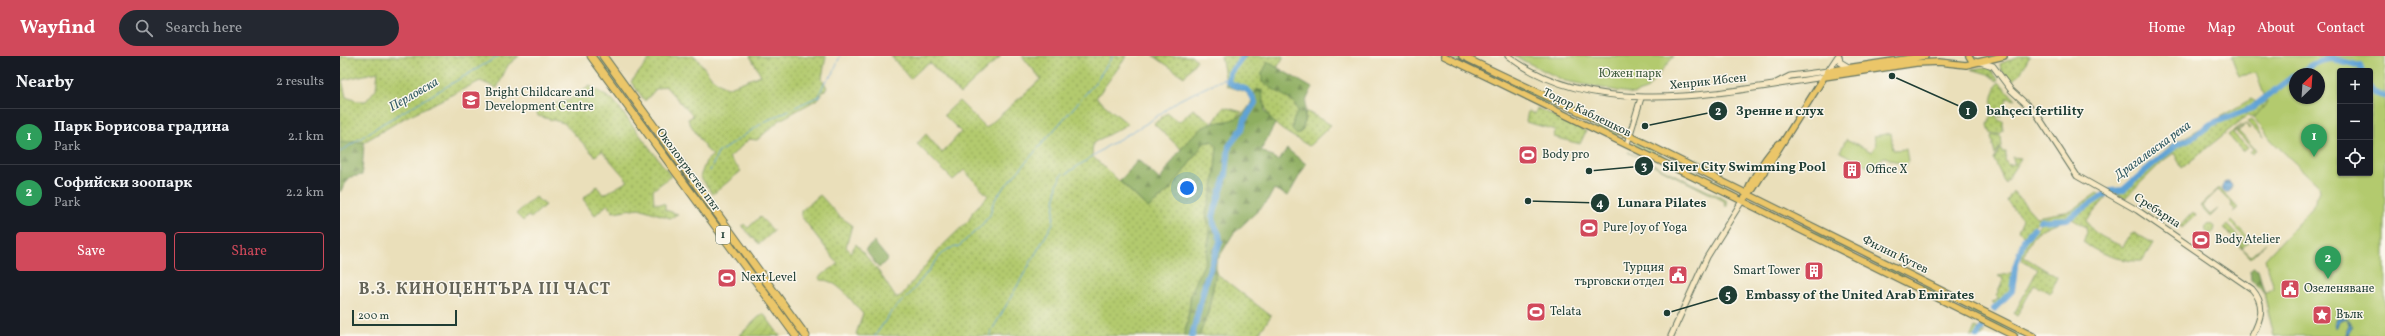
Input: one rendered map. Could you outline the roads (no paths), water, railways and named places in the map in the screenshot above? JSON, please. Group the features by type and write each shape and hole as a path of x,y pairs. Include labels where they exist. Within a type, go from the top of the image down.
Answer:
{"highway":[{"name":"Околовръстен път","path":"591,56 796,336"},
{"name":"Околовръстен път","path":"603,56 807,336"},
{"path":"675,154 690,166"},
{"path":"698,177 707,198"},
{"path":"769,284 790,305"},
{"path":"800,319 807,336"}],"main road":[{"name":"Тодор Каблешков","path":"1444,56 1742,201"},
{"name":"Тодор Каблешков","path":"1462,56 1747,194"},
{"name":"Хенрик Ибсен","path":"1508,56 1524,67 1552,82 1613,95 1641,98 1776,84 1824,77"},
{"path":"1839,56 1840,62 1850,68"},
{"path":"1670,336 1707,256 1742,201 1757,183 1779,149 1780,144 1839,56"},
{"path":"1828,71 1925,56"},
{"path":"1969,56 1972,61 1989,64 1996,69"},
{"path":"1824,77 1916,63 1939,62 1966,65 2002,57"},
{"path":"1996,69 1995,64 2002,57"},
{"name":"Сребърна","path":"1996,69 2004,82 2042,121 2071,170 2082,180 2142,213 2252,289 2262,306 2261,317 2252,336"},
{"name":"Хенрик Ибсен","path":"1776,84 1790,76 1828,71"},
{"path":"1626,144 1641,98"},
{"name":"Филип Кутев","path":"1747,194 2033,336"},
{"name":"Филип Кутев","path":"1742,201 2014,336"}],"water":[{"path":"2225,182 2229,182 2231,183 2231,191 2225,192 2222,189 2222,185"},
{"path":"2346,316 2347,318 2339,321 2337,327 2335,328 2334,325 2337,318"},
{"path":"2347,318 2352,328 2347,336 2344,336 2349,326"}],"waterway":[{"name":"Перловска","path":"340,152 382,124 499,56"},
{"path":"710,171 718,153 764,122 819,96 824,83 833,74 840,56"},
{"path":"875,336 891,312 910,294 940,256 948,249 959,246 980,227 990,215 993,203 1001,191 1094,84 1113,56"},
{"path":"1192,336 1206,280 1220,242 1213,216 1226,174 1229,146 1242,129 1245,119 1255,103 1250,92 1246,89 1235,86 1228,81 1230,73 1243,56"},
{"name":"Драгалевска река","path":"2308,68 2321,61 2333,59 2360,66 2361,68"},
{"path":"1066,174 1109,145 1149,122 1179,100 1228,77"},
{"name":"Драгалевска река","path":"2040,221 2067,219 2110,191 2123,190 2161,157 2180,143 2195,136 2211,124 2252,108 2289,80"},
{"name":"Драгалевска река","path":"2373,92 2385,96"},
{"path":"991,336 991,332 1053,223 1057,184 1063,173"},
{"name":"Драгалевска река","path":"1994,309 2012,291 2015,267 2024,240 2034,228"},
{"name":"Драгалевска река","path":"1977,336 1982,328"}],"place":[{"name":"bahçeci fertility","path":"1892,76"},
{"name":"Bright Childcare and Development Centre","path":"471,100"},
{"name":"Зрение и слух","path":"1645,126"},
{"name":"Body pro","path":"1528,155"},
{"name":"Парк Борисова градина","path":"2314,157"},
{"name":"Office X","path":"1852,170"},
{"name":"Silver City Swimming Pool","path":"1589,171"},
{"name":"Lunara Pilates","path":"1528,201"},
{"name":"Pure Joy of Yoga","path":"1589,228"},
{"name":"Body Atelier","path":"2201,240"},
{"name":"Smart Tower","path":"1814,271"},
{"name":"Турция търговски отдел","path":"1678,275"},
{"name":"Next Level","path":"727,278"},
{"name":"Софийски зоопарк","path":"2328,279"},
{"name":"Озеленяване","path":"2290,289"},
{"name":"Telata","path":"1536,312"},
{"name":"Embassy of the United Arab Emirates","path":"1667,313"},
{"name":"Вълк","path":"2322,315"}],"district":[{"name":"В.З. КИНОЦЕНТЪРА ІІІ ЧАСТ","path":"485,290"}],"park label":[{"name":"Южен парк","path":"1630,74"}]}
